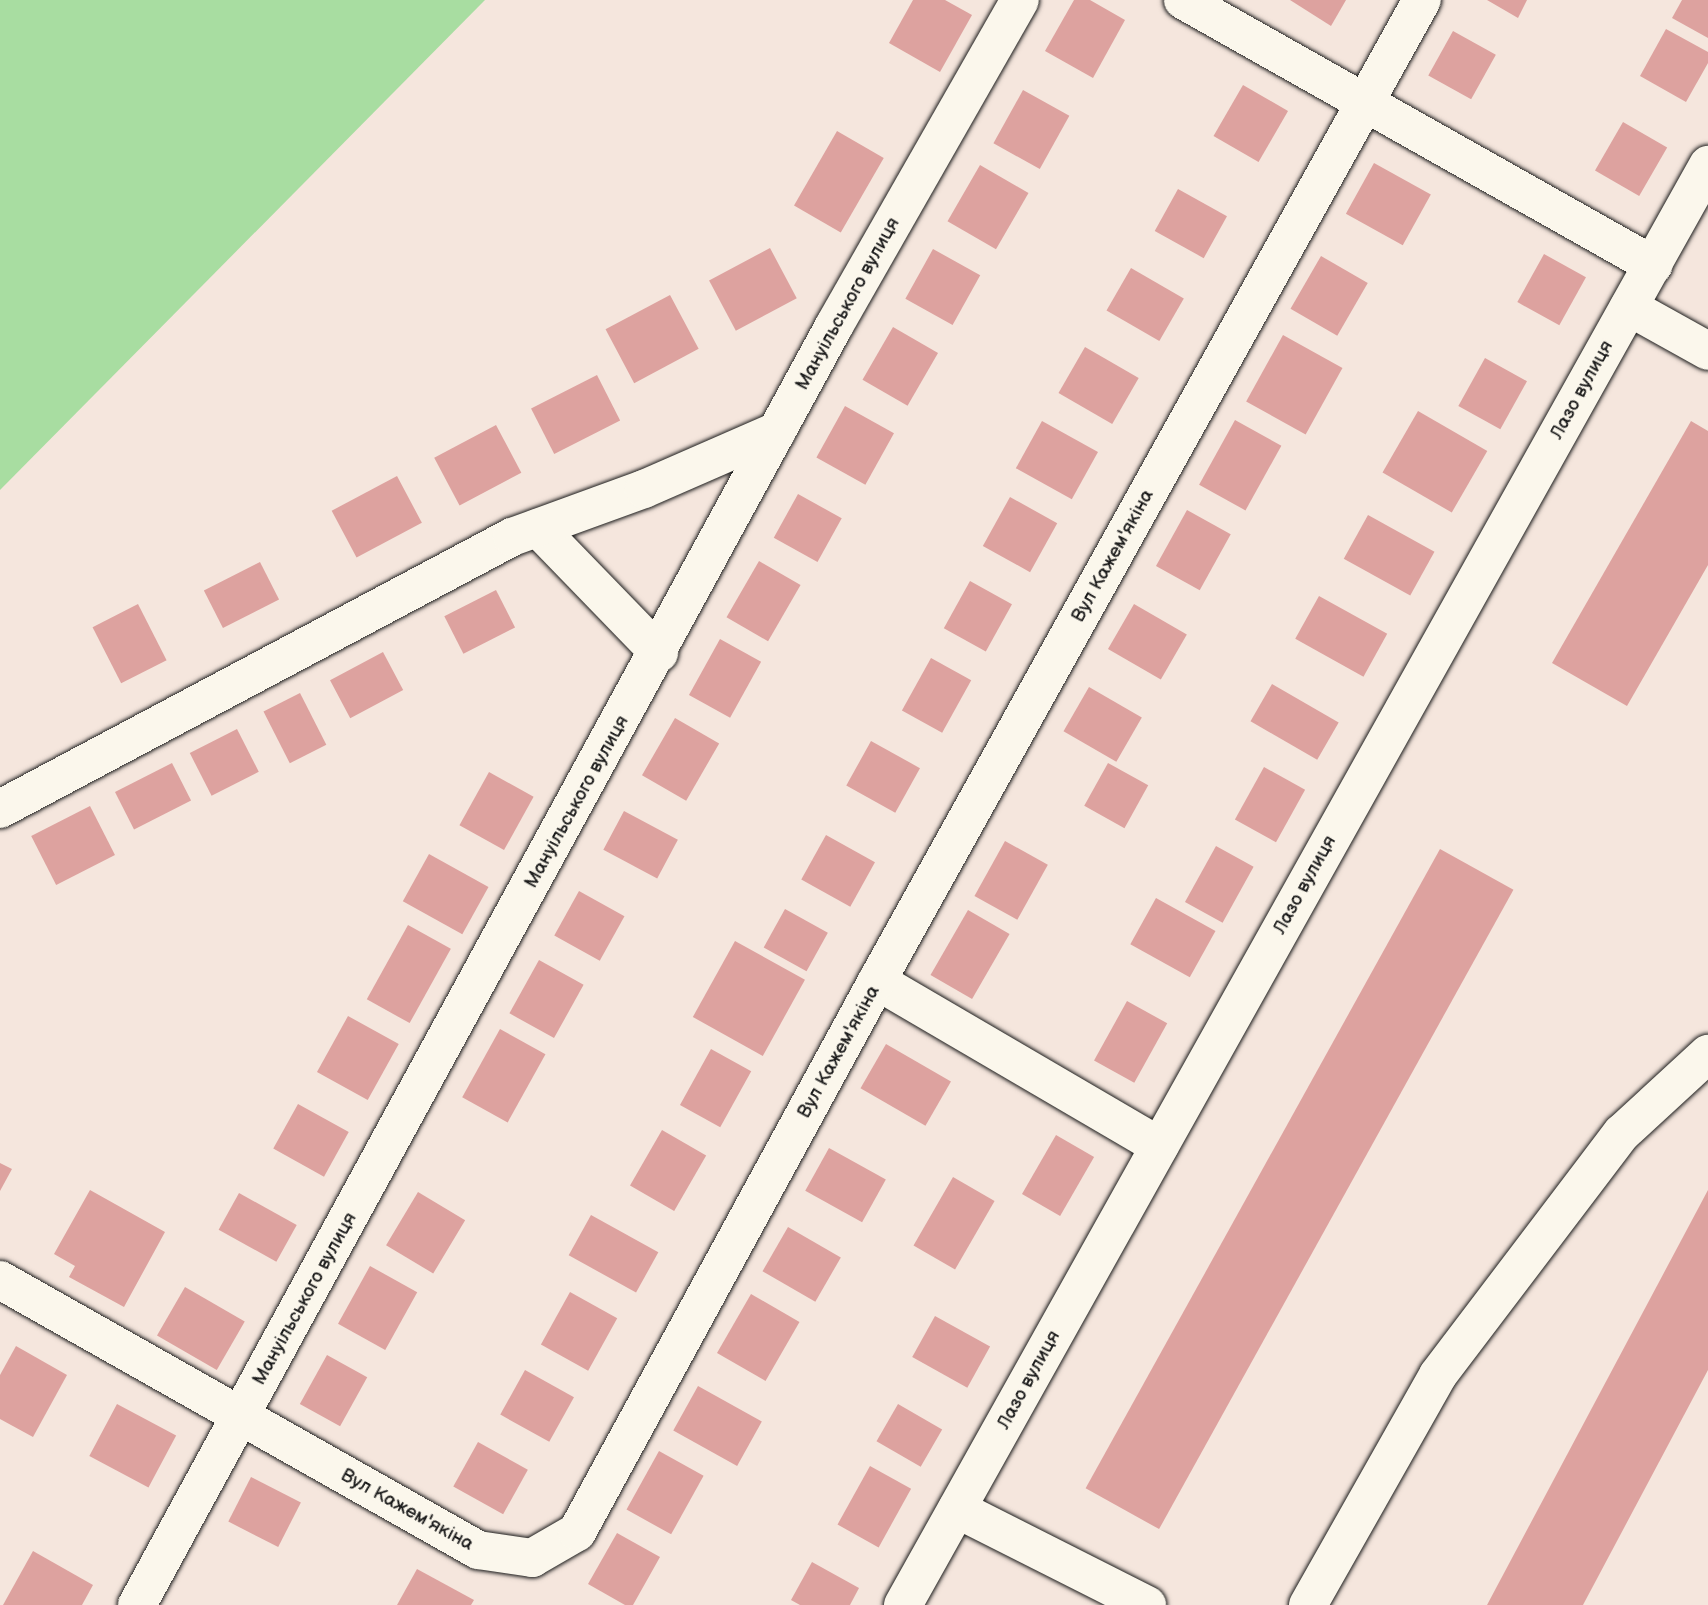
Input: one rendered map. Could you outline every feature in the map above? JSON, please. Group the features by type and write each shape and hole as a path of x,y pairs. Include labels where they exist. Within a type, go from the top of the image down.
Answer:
{"street":[{"name":"Мануільського вулиця","path":"136,1605 659,653 777,431 1020,0"},
{"path":"1183,0 1367,100 1653,265"},
{"name":"Вул Кажем'якіна","path":"0,1280 478,1550 533,1558 577,1532 877,981 1422,0"},
{"name":"Лазо вулиця","path":"903,1605 1708,165"},
{"path":"1629,307 1708,351"},
{"path":"0,809 512,537 644,489 777,431"},
{"path":"538,528 659,653"},
{"path":"877,981 1159,1146"},
{"path":"1308,1605 1438,1375 1622,1133 1708,1054"},
{"path":"957,1509 1147,1605"}],"green space":[{"path":"0,0 485,0 0,490"}],"building":[{"path":"913,0 945,0 972,15 940,72 889,43"},
{"path":"1074,0 1090,0 1125,20 1093,78 1045,51"},
{"path":"1290,0 1346,0 1331,26"},
{"path":"1487,0 1527,0 1518,18"},
{"path":"1682,0 1708,0 1708,38 1672,18"},
{"path":"1666,29 1708,52 1708,63 1686,102 1640,76"},
{"path":"1453,31 1496,55 1471,99 1428,76"},
{"path":"1243,85 1288,111 1259,162 1214,136"},
{"path":"1023,90 1069,116 1040,169 993,143"},
{"path":"1623,122 1667,148 1639,196 1595,170"},
{"path":"837,131 884,158 841,232 794,205"},
{"path":"1374,163 1431,195 1403,245 1346,214"},
{"path":"980,165 1028,193 996,249 948,221"},
{"path":"1178,189 1227,216 1204,258 1155,231"},
{"path":"770,248 797,298 736,331 709,280"},
{"path":"933,249 980,275 953,325 905,299"},
{"path":"1544,254 1586,277 1559,325 1517,302"},
{"path":"1321,256 1368,283 1337,336 1290,309"},
{"path":"1131,268 1184,298 1159,341 1106,310"},
{"path":"670,295 699,349 634,383 606,329"},
{"path":"893,327 938,353 908,406 862,380"},
{"path":"1283,335 1342,368 1306,434 1246,401"},
{"path":"1085,347 1139,378 1112,424 1058,393"},
{"path":"1485,358 1527,381 1500,429 1458,406"},
{"path":"597,375 620,420 554,454 531,409"},
{"path":"845,406 894,433 865,485 816,458"},
{"path":"1418,411 1487,451 1452,512 1382,472"},
{"path":"1235,420 1281,446 1245,510 1199,485"},
{"path":"1042,421 1098,452 1072,499 1016,468"},
{"path":"1691,421 1708,431 1708,565 1627,706 1552,663"},
{"path":"496,425 521,473 460,506 434,458"},
{"path":"397,476 422,523 357,558 332,511"},
{"path":"798,494 842,518 817,562 774,538"},
{"path":"1010,497 1057,523 1030,572 983,546"},
{"path":"1187,510 1231,534 1200,590 1156,566"},
{"path":"1368,515 1434,552 1410,596 1344,559"},
{"path":"759,561 801,585 768,641 726,617"},
{"path":"260,562 279,599 223,628 204,591"},
{"path":"970,581 1012,604 986,652 944,628"},
{"path":"496,590 515,627 463,654 444,616"},
{"path":"1319,596 1387,634 1363,677 1295,639"},
{"path":"138,604 167,660 121,683 93,627"},
{"path":"1134,604 1187,634 1161,680 1108,649"},
{"path":"720,639 761,662 730,718 689,695"},
{"path":"383,652 403,690 350,718 330,680"},
{"path":"931,658 971,680 942,733 902,710"},
{"path":"1272,684 1339,722 1317,760 1250,721"},
{"path":"1089,687 1142,718 1116,762 1064,731"},
{"path":"300,693 326,745 290,763 263,712"},
{"path":"675,718 719,744 686,801 642,775"},
{"path":"237,729 259,772 212,796 190,753"},
{"path":"871,741 920,768 895,813 846,786"},
{"path":"172,763 191,800 134,829 115,792"},
{"path":"1108,763 1148,785 1124,828 1084,806"},
{"path":"1264,767 1305,790 1276,842 1235,819"},
{"path":"489,772 534,797 504,850 459,825"},
{"path":"90,806 115,855 56,885 31,836"},
{"path":"624,811 678,840 657,878 603,850"},
{"path":"826,835 875,862 850,907 801,880"},
{"path":"1005,841 1048,865 1017,920 974,896"},
{"path":"1216,846 1254,867 1223,923 1185,902"},
{"path":"1440,849 1513,890 1159,1529 1086,1488"},
{"path":"429,854 488,887 462,934 403,901"},
{"path":"579,891 624,916 600,961 554,936"},
{"path":"1156,898 1215,931 1190,977 1130,944"},
{"path":"785,909 828,933 807,971 764,947"},
{"path":"968,910 1010,934 972,999 930,975"},
{"path":"408,925 451,949 410,1023 367,999"},
{"path":"735,941 805,980 763,1056 693,1017"},
{"path":"539,960 584,985 554,1038 509,1013"},
{"path":"1127,1001 1167,1023 1134,1083 1094,1060"},
{"path":"348,1016 399,1044 368,1100 317,1072"},
{"path":"500,1029 545,1054 508,1122 462,1097"},
{"path":"886,1044 951,1082 925,1126 860,1088"},
{"path":"711,1049 751,1071 720,1127 680,1105"},
{"path":"298,1104 349,1132 324,1177 273,1149"},
{"path":"662,1130 706,1156 674,1211 630,1185"},
{"path":"1056,1135 1094,1157 1060,1216 1022,1194"},
{"path":"829,1148 886,1180 862,1222 805,1191"},
{"path":"0,1163 12,1169 0,1191"},
{"path":"953,1177 995,1201 955,1269 914,1245"},
{"path":"90,1190 165,1232 124,1307 69,1277 75,1266 54,1254"},
{"path":"1708,1190 1708,1370 1583,1605 1487,1605"},
{"path":"418,1192 465,1220 433,1273 386,1245"},
{"path":"239,1193 297,1225 276,1262 219,1230"},
{"path":"591,1215 658,1252 636,1293 569,1255"},
{"path":"788,1227 841,1258 815,1302 762,1271"},
{"path":"370,1266 417,1292 385,1350 338,1324"},
{"path":"185,1287 245,1322 217,1370 157,1335"},
{"path":"570,1292 617,1318 588,1371 541,1344"},
{"path":"751,1294 799,1322 765,1381 717,1353"},
{"path":"935,1316 990,1347 967,1388 912,1357"},
{"path":"16,1346 67,1375 33,1437 0,1419 0,1375"},
{"path":"327,1355 367,1377 340,1426 300,1404"},
{"path":"525,1370 574,1397 549,1442 500,1415"},
{"path":"698,1386 762,1421 737,1466 673,1431"},
{"path":"117,1404 176,1435 148,1488 89,1456"},
{"path":"898,1404 942,1430 921,1467 876,1441"},
{"path":"478,1442 528,1470 503,1514 453,1487"},
{"path":"659,1451 704,1476 671,1534 627,1510"},
{"path":"870,1466 911,1489 879,1547 838,1525"},
{"path":"251,1477 301,1502 278,1547 228,1522"},
{"path":"617,1533 660,1557 633,1605 625,1605 588,1584"},
{"path":"33,1551 93,1585 82,1605 3,1605"},
{"path":"812,1562 859,1588 850,1605 800,1605 791,1600"},
{"path":"417,1569 474,1600 471,1605 397,1605"}]}
